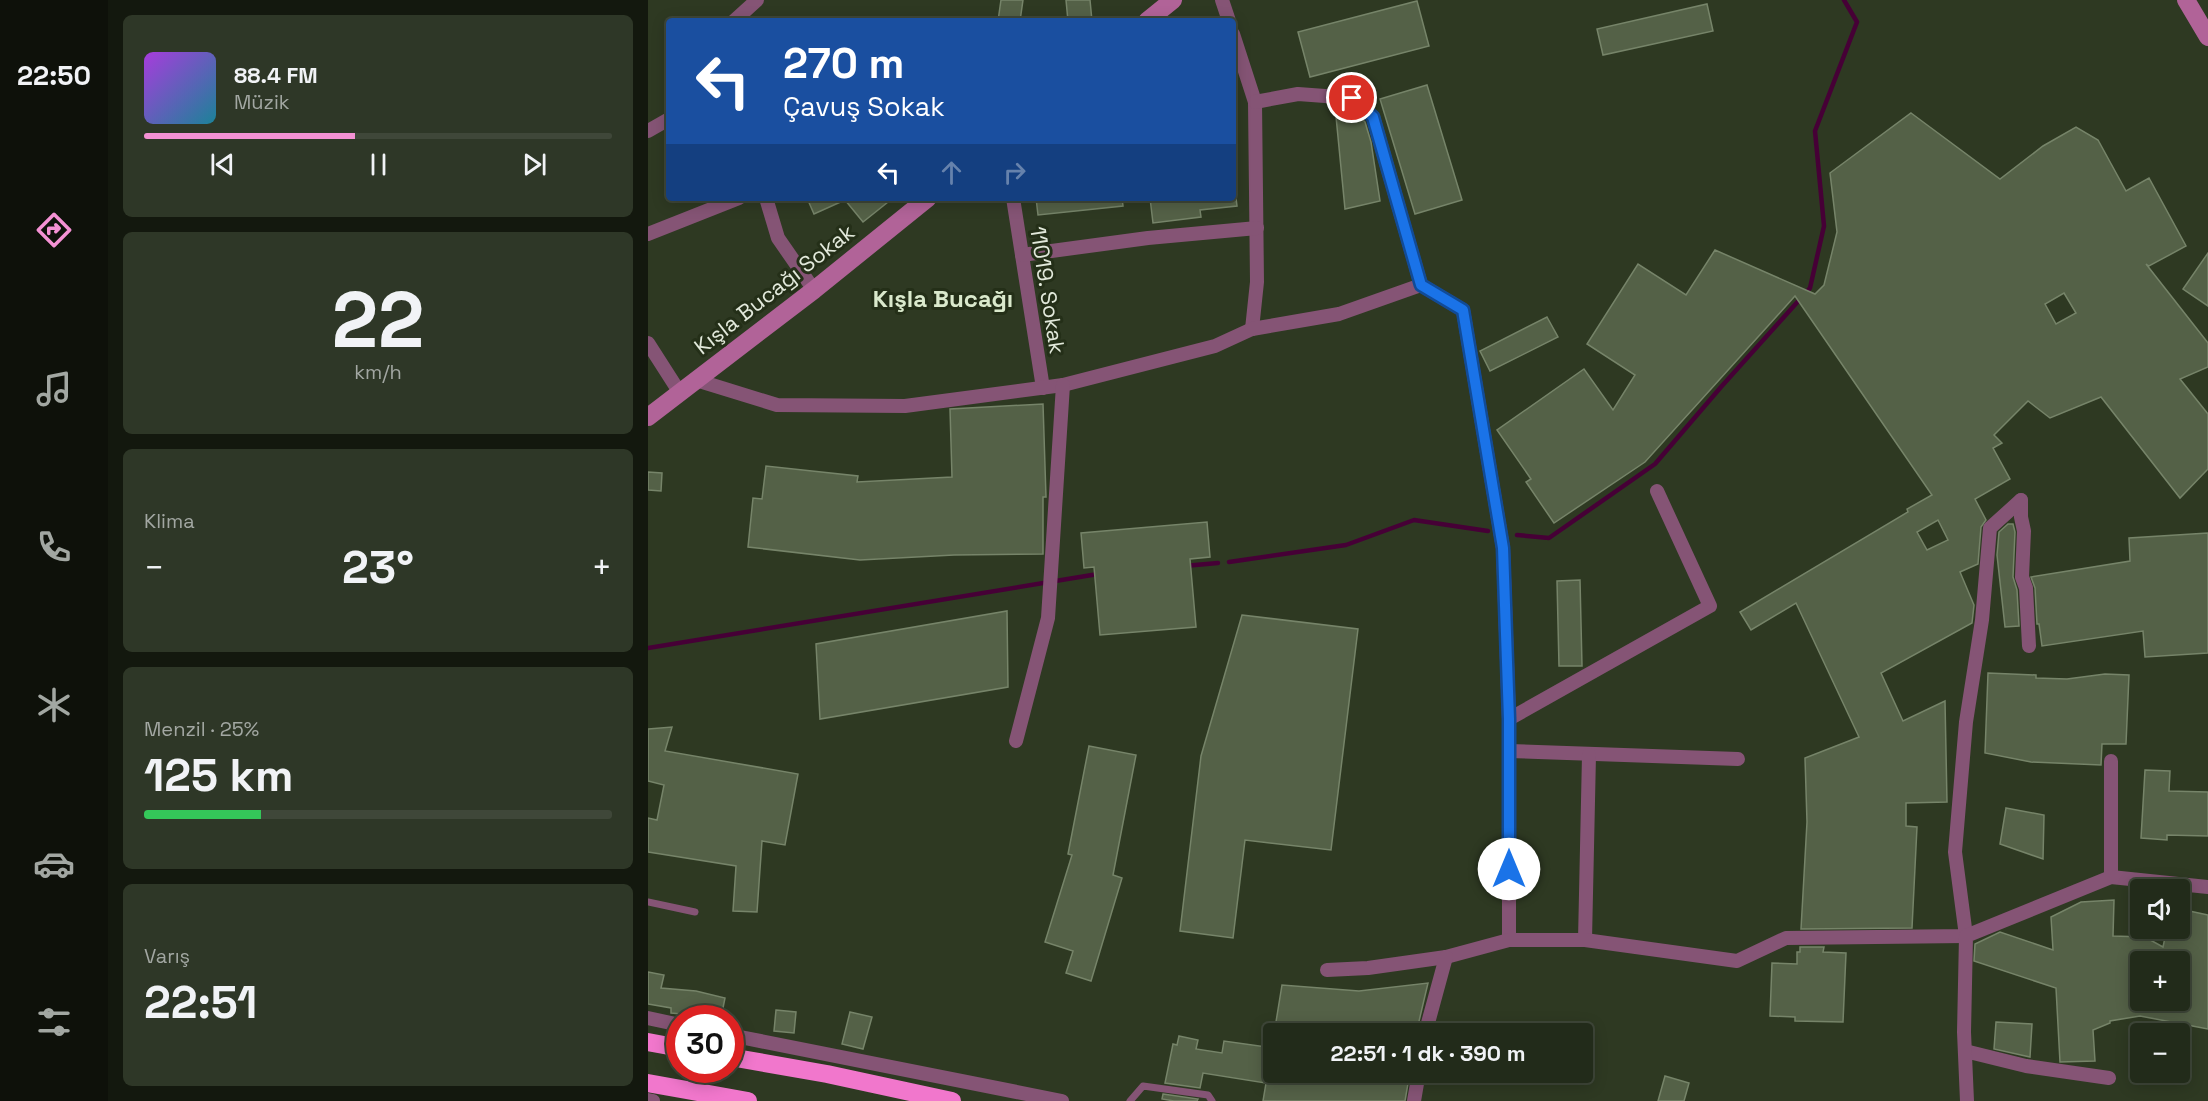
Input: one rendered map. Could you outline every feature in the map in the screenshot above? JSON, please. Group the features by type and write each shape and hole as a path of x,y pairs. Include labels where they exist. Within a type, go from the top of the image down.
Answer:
{"highway":[{"path":"648,1042 666,1045"},
{"path":"744,1059 827,1074 952,1101"},
{"path":"648,1083 748,1101"}],"street":[{"path":"737,18 757,0"},
{"path":"1151,18 1173,0"},
{"path":"1222,0 1228,18"},
{"path":"2186,0 2208,37"},
{"path":"1236,44 1254,102 1257,282 1252,329"},
{"path":"1254,102 1298,94 1352,98 1373,117 1421,285 1463,310 1503,548 1509,719 1509,940"},
{"path":"648,131 666,121"},
{"path":"648,234 732,201"},
{"path":"767,201 778,238 814,290"},
{"name":"Kışla Bucağı Sokak","path":"648,417 814,290 924,201"},
{"name":"11019. Sokak","path":"1013,201 1043,388"},
{"path":"1022,255 1148,238 1257,228"},
{"path":"696,380 777,405 905,406 1043,388 1063,385 1215,346 1252,329 1339,314 1421,285"},
{"path":"648,343 680,393"},
{"path":"1016,741 1048,618 1063,385"},
{"path":"1509,719 1710,606 1657,491"},
{"path":"1967,1101 1966,936 1955,852 1966,722 1982,620 1990,528 2021,500 2024,531 2022,577 2026,588 2029,646"},
{"path":"1509,751 1738,759"},
{"path":"1585,940 1589,755"},
{"path":"2111,761 2111,877"},
{"path":"1327,970 1368,968 1446,957 1509,940 1585,940 1737,961 1786,938 1966,936 2111,877 2208,887"},
{"path":"1428,1023 1446,957"},
{"path":"648,1018 666,1022"},
{"path":"744,1038 1062,1101"},
{"path":"1965,1051 2026,1066 2109,1078"},
{"path":"1414,1101 1417,1083"},
{"path":"648,1100 653,1101"}],"lane":[{"path":"648,902 695,912"},
{"path":"1130,1101 1143,1086 1208,1095 1212,1101"}],"building":[{"path":"1001,0 1023,0 1020,18 998,18"},
{"path":"1066,0 1090,0 1092,18 1068,18"},
{"path":"1417,1 1429,46 1310,77 1298,32"},
{"path":"1707,4 1713,31 1603,55 1597,29"},
{"path":"1427,85 1462,200 1415,214 1380,99"},
{"path":"1335,106 1348,107 1365,122 1371,142 1380,201 1345,209"},
{"path":"1911,113 2000,179 2043,146 2076,127 2098,140 2126,191 2149,178 2186,246 2149,266 2146,264 2208,343 2208,367 2180,379 2208,414 2208,469 2180,498 2101,397 2050,418 2028,401 1994,435 2002,443 1993,448 2010,479 1975,499 1986,520 1981,527 1978,564 1960,572 1974,605 1972,623 1881,673 1903,721 1945,701 1947,802 1906,803 1906,826 1917,827 1912,928 1801,929 1807,822 1805,758 1859,737 1796,603 1751,630 1740,612 1908,512 1907,509 1932,495 1795,296 1645,462 1554,523 1526,482 1531,479 1497,430 1584,369 1613,410 1635,375 1587,344 1638,264 1686,295 1715,250 1815,294 1824,285 1837,232 1830,173","holes":["2064,293 2076,313 2056,324 2045,304","1938,520 1948,540 1927,550 1917,532"]},
{"path":"1236,198 1237,206 1200,210 1201,217 1153,223 1150,201 1236,201"},
{"path":"808,201 843,201 814,214"},
{"path":"846,201 889,201 863,222"},
{"path":"1036,201 1122,201 1123,206 1038,215"},
{"path":"2208,253 2208,306 2183,289"},
{"path":"1547,317 1558,337 1490,371 1480,351"},
{"path":"1043,404 1046,497 1043,497 1043,554 954,555 860,560 748,547 753,498 762,499 766,466 858,476 857,482 952,477 950,409"},
{"path":"648,472 662,473 661,491 648,490"},
{"path":"1207,522 1210,557 1190,559 1196,627 1100,635 1094,567 1084,568 1081,533"},
{"path":"2008,524 2013,524 2015,532 2013,577 2017,590 2019,626 2005,627 1997,555 1999,532"},
{"path":"2208,533 2208,653 2145,657 2143,631 2042,646 2039,624 2037,624 2035,588 2031,577 2130,561 2129,538"},
{"path":"1580,580 1582,666 1559,666 1557,581"},
{"path":"1007,611 1008,687 820,719 816,644"},
{"path":"1242,615 1358,629 1331,850 1245,840 1233,938 1180,931 1201,756"},
{"path":"1988,673 2067,679 2105,674 2129,675 2126,744 2102,744 2101,765 2031,762 1985,753"},
{"path":"672,727 665,751 798,774 785,845 762,841 757,912 733,911 736,866 648,852 648,818 657,820 664,785 648,781 648,729"},
{"path":"1089,746 1136,755 1113,875 1122,878 1091,981 1066,973 1073,951 1045,942 1072,855 1068,854"},
{"path":"2145,770 2170,771 2169,791 2208,792 2208,836 2167,835 2167,840 2141,838"},
{"path":"2006,808 2044,815 2043,859 2000,844"},
{"path":"2114,900 2113,936 2149,939 2163,947 2165,939 2190,939 2190,911 2208,915 2208,1029 2190,1026 2190,1023 2177,1023 2140,1016 2110,1021 2093,1030 2095,1061 2060,1062 2056,988 1974,961 1975,944 2000,932 2053,950 2051,917 2081,902"},
{"path":"1800,947 1824,947 1823,952 1846,953 1843,1022 1795,1021 1795,1017 1770,1016 1772,963 1797,964 1797,952 1800,952"},
{"path":"648,972 664,975 661,988 696,991 725,998 724,1005 666,1005 666,1007 648,1004"},
{"path":"1428,983 1419,1023 1276,1023 1282,985 1359,991"},
{"path":"776,1010 796,1012 794,1033 774,1031"},
{"path":"850,1012 872,1017 863,1049 842,1044"},
{"path":"1996,1022 2032,1024 2030,1057 1994,1049"},
{"path":"1179,1036 1198,1040 1196,1049 1222,1053 1224,1041 1263,1046 1263,1083 1203,1073 1200,1088 1165,1083 1173,1044 1177,1045"},
{"path":"1665,1076 1689,1083 1684,1101 1658,1101"},
{"path":"1266,1083 1408,1083 1405,1101 1263,1101"},
{"path":"1163,1094 1198,1099 1197,1101 1174,1101 1162,1099"}],"waterway":[{"path":"1517,535 1549,538 1655,464 1810,288 1824,226 1815,131 1857,22 1844,0"},
{"path":"1229,562 1346,545 1414,520 1488,531"},
{"path":"1184,566 1218,563"},
{"path":"648,648 1098,574"}],"district":[{"name":"Kışla Bucağı","path":"943,299"}],"route":[{"path":"1352,98 1373,117 1421,285 1463,310 1503,548 1509,719 1509,869"}]}
